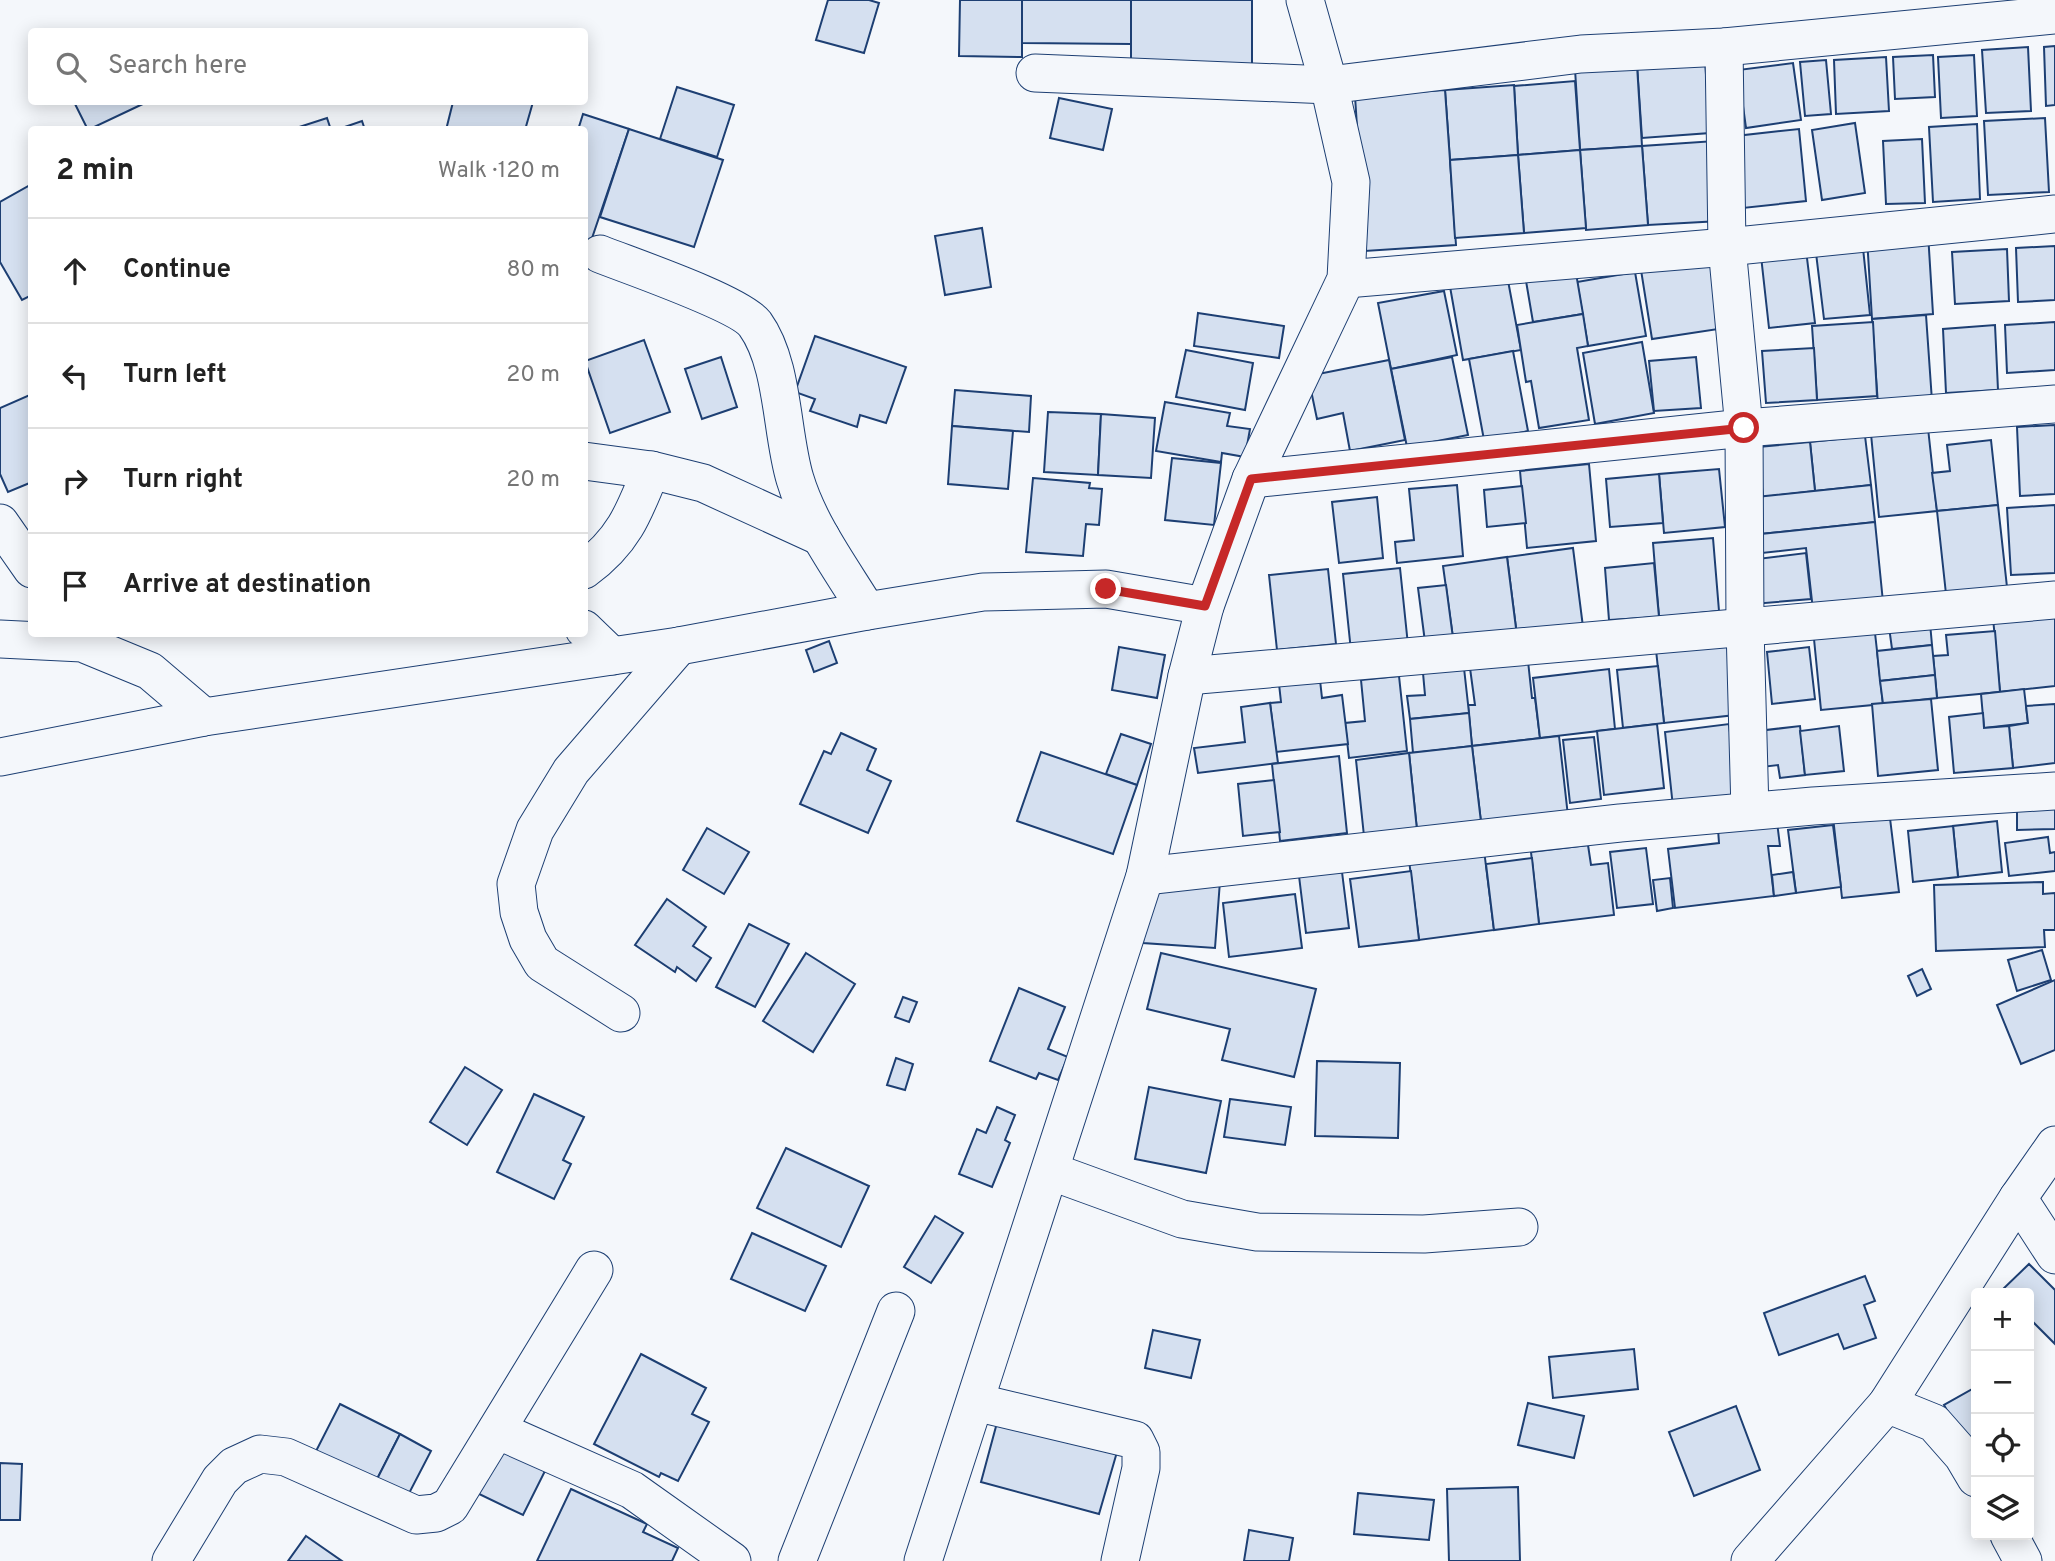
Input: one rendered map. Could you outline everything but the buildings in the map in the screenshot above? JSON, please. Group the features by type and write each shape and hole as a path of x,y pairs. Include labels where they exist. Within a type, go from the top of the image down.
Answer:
{"street":[{"path":"923,1561 1145,876 1187,676 1205,606 1251,479 1346,279 1351,183 1329,85 1305,0"},
{"path":"1035,73 1329,85 1581,54 1724,47 2055,15"},
{"path":"1724,47 1727,247 1744,428 1749,811"},
{"path":"1346,279 1727,247 2055,215"},
{"path":"600,254 717,300 754,323 771,356 795,480 821,537 867,611"},
{"path":"1251,479 1744,428 2055,404"},
{"path":"588,462 652,470 703,483 821,537"},
{"path":"588,567 617,542 636,510 652,470"},
{"path":"0,523 28,558"},
{"path":"0,757 204,717 679,646 982,592 1106,589 1205,606"},
{"path":"1187,676 2055,600"},
{"path":"588,633 612,656"},
{"path":"0,639 79,638 150,671 204,717"},
{"path":"621,1013 542,963 528,939 519,912 516,884 535,830 572,771 679,646"},
{"path":"1145,876 1620,823 1749,811 2055,791"},
{"path":"1750,1561 1887,1404 2018,1198 2055,1145"},
{"path":"1050,1171 1182,1219 1257,1232 1423,1234 1519,1227"},
{"path":"2018,1198 2055,1255"},
{"path":"171,1561 220,1480 234,1465 260,1454 286,1457 416,1514 436,1513 450,1506 594,1270"},
{"path":"797,1561 897,1311"},
{"path":"975,1402 1135,1440 1141,1452 1141,1468 1120,1561"},
{"path":"1887,1404 1934,1423 1963,1456 1975,1477"},
{"path":"497,1430 632,1490 732,1561"},
{"path":"2012,1540 2023,1561"}],"route":[{"path":"1106,589 1205,606 1251,479 1744,428"}]}
